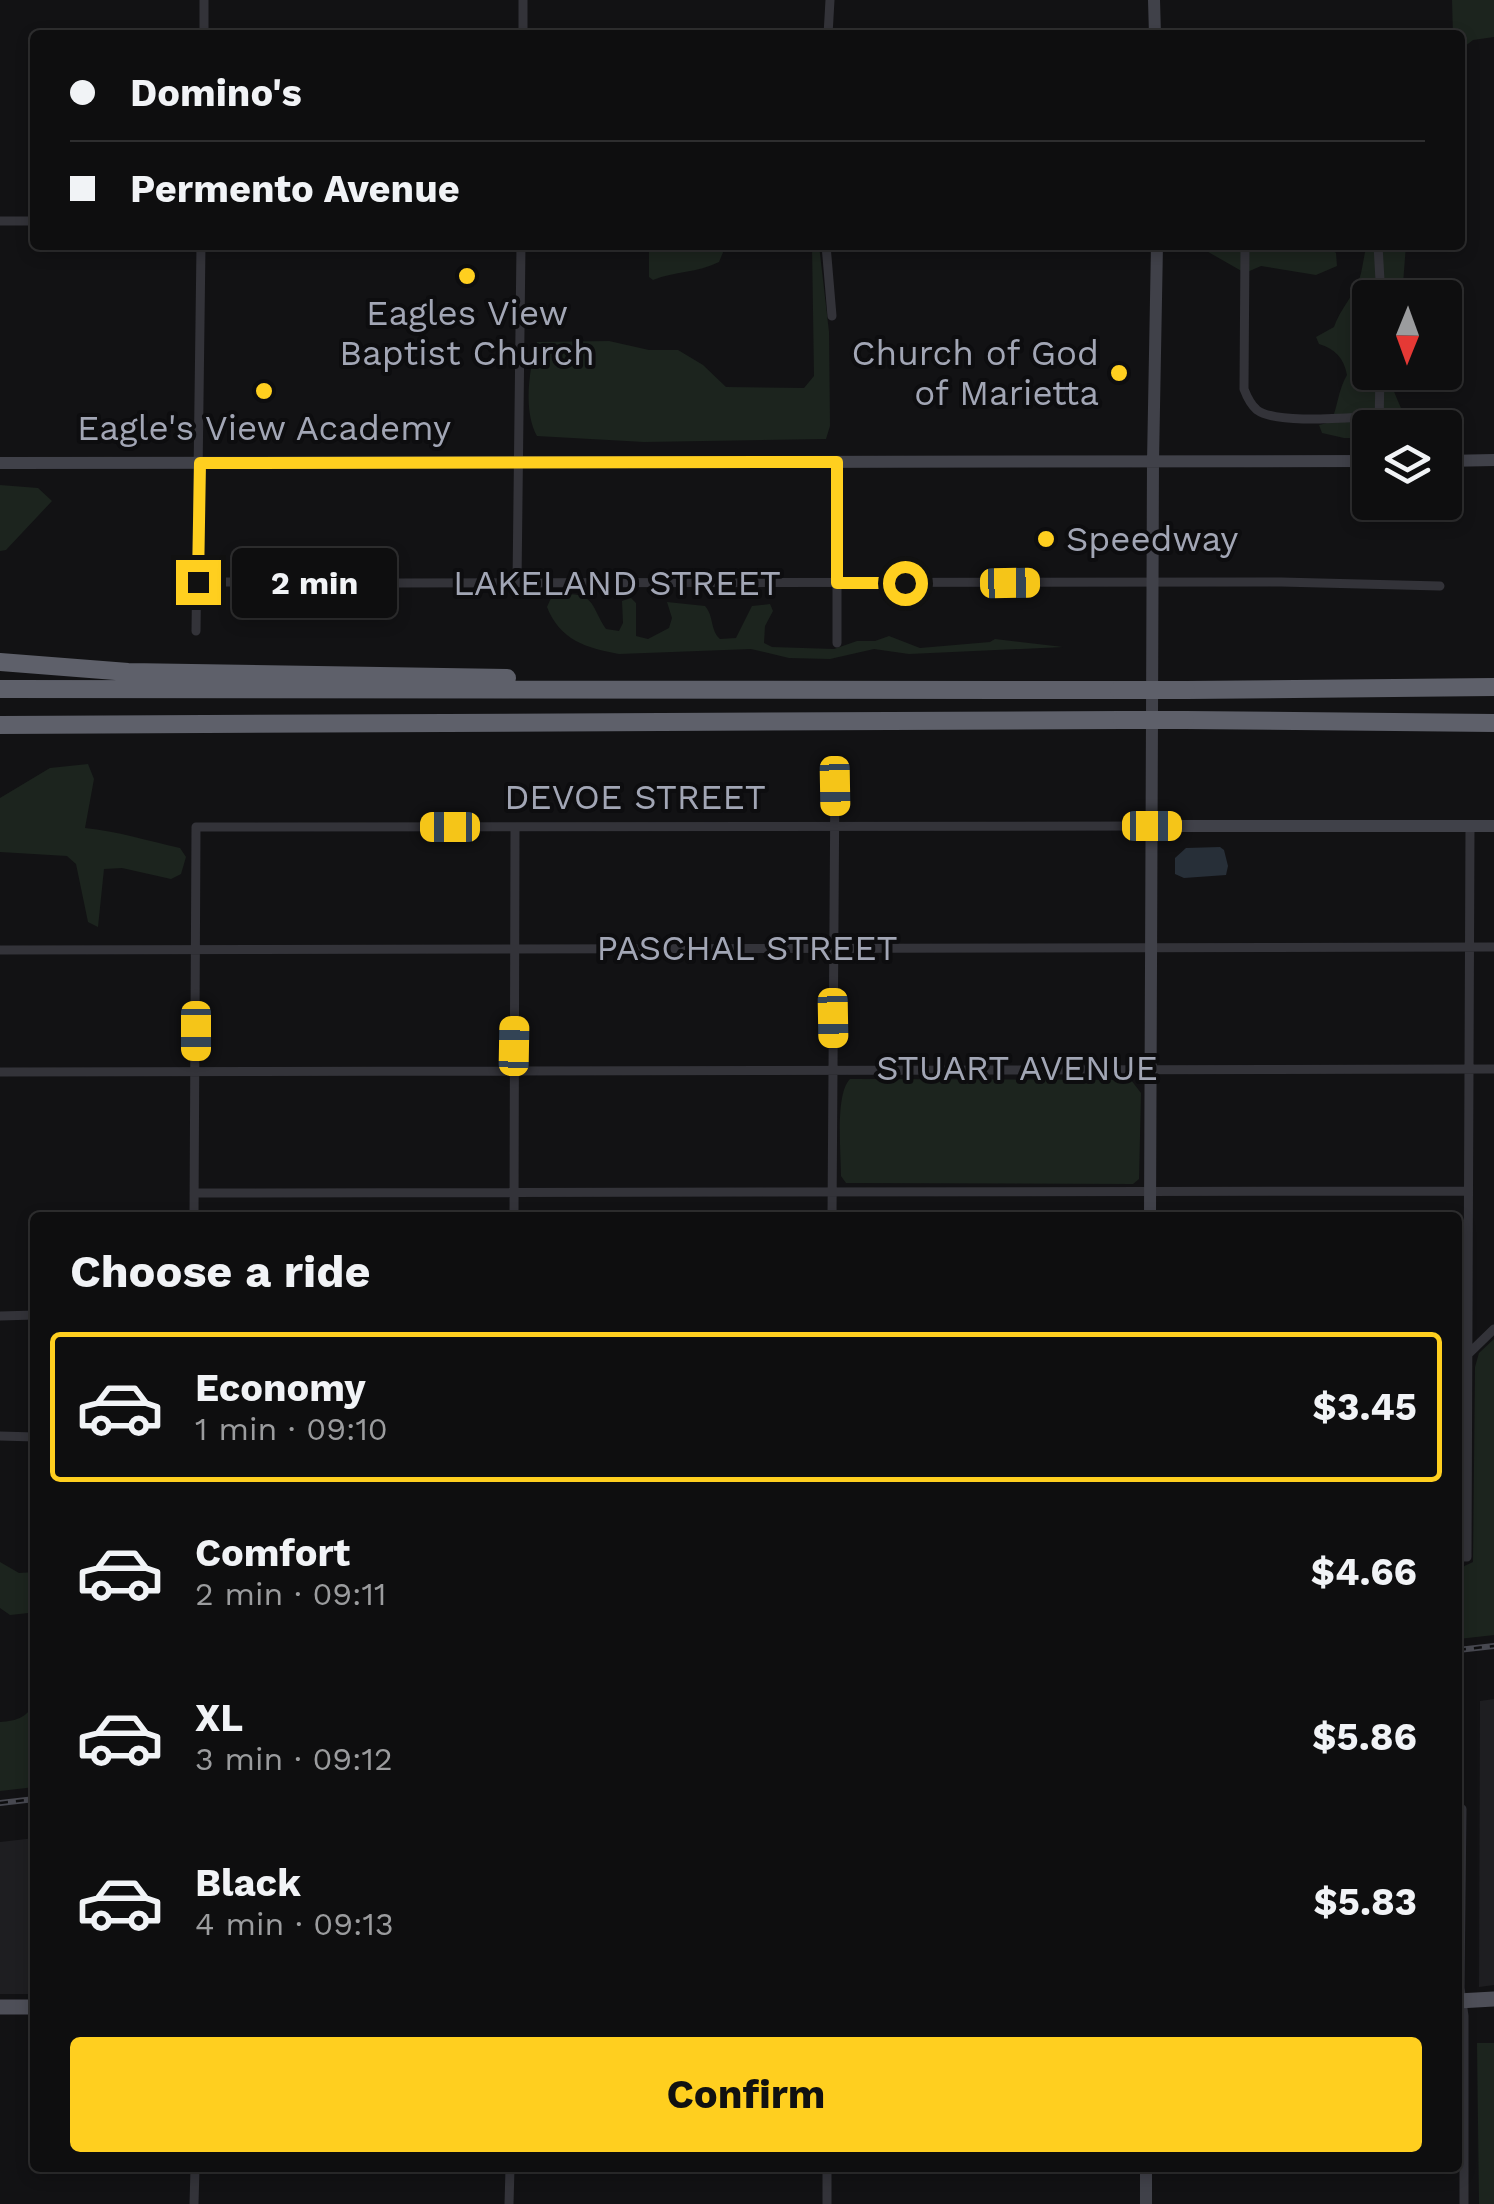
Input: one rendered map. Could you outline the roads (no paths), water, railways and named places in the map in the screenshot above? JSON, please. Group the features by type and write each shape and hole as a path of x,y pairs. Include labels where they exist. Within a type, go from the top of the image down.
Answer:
{"highway":[{"path":"0,662 128,672 585,681 627,690"},
{"path":"0,689 1494,687"},
{"path":"0,725 1122,720 1494,723"}],"main road":[{"path":"1462,2001 1494,1999"},
{"path":"0,2007 30,2007"}],"street":[{"path":"204,0 204,30"},
{"path":"523,30 524,0"},
{"path":"828,30 830,0"},
{"path":"1154,0 1155,30"},
{"path":"0,221 30,221"},
{"path":"196,632 201,250"},
{"path":"516,583 521,250"},
{"path":"826,250 832,316"},
{"path":"1150,1212 1152,462 1157,250"},
{"path":"1245,250 1244,389 1249,401 1257,410 1276,416 1352,420"},
{"path":"1378,250 1380,280"},
{"path":"0,462 1352,460"},
{"path":"1462,460 1494,460"},
{"path":"837,462 837,643"},
{"path":"198,582 271,582"},
{"name":"LAKELAND STREET","path":"394,583 1152,582 1440,586"},
{"path":"832,1212 835,770"},
{"path":"1462,1558 1470,826"},
{"name":"DEVOE STREET","path":"196,951 196,827 1494,826"},
{"path":"514,1212 515,827"},
{"name":"PASCHAL STREET","path":"0,950 1494,947"},
{"path":"194,1212 196,951"},
{"name":"STUART AVENUE","path":"0,1072 1494,1069"},
{"path":"194,1193 1468,1191"},
{"path":"0,1316 30,1315"},
{"path":"1462,1360 1494,1329"},
{"path":"0,1436 30,1436"},
{"path":"1462,2151 1464,2204"},
{"path":"194,2204 196,2172"},
{"path":"509,2204 510,2172"},
{"path":"827,2172 827,2204"},
{"path":"1146,2172 1146,2204"}],"railway":[{"path":"1462,1650 1494,1646"},
{"path":"0,1803 30,1800"}],"place":[{"name":"Eagles View Baptist Church","path":"467,276"},
{"name":"Church of God of Marietta","path":"1119,373"},
{"name":"Eagle's View Academy","path":"264,391"},
{"name":"Speedway","path":"1046,539"}]}
